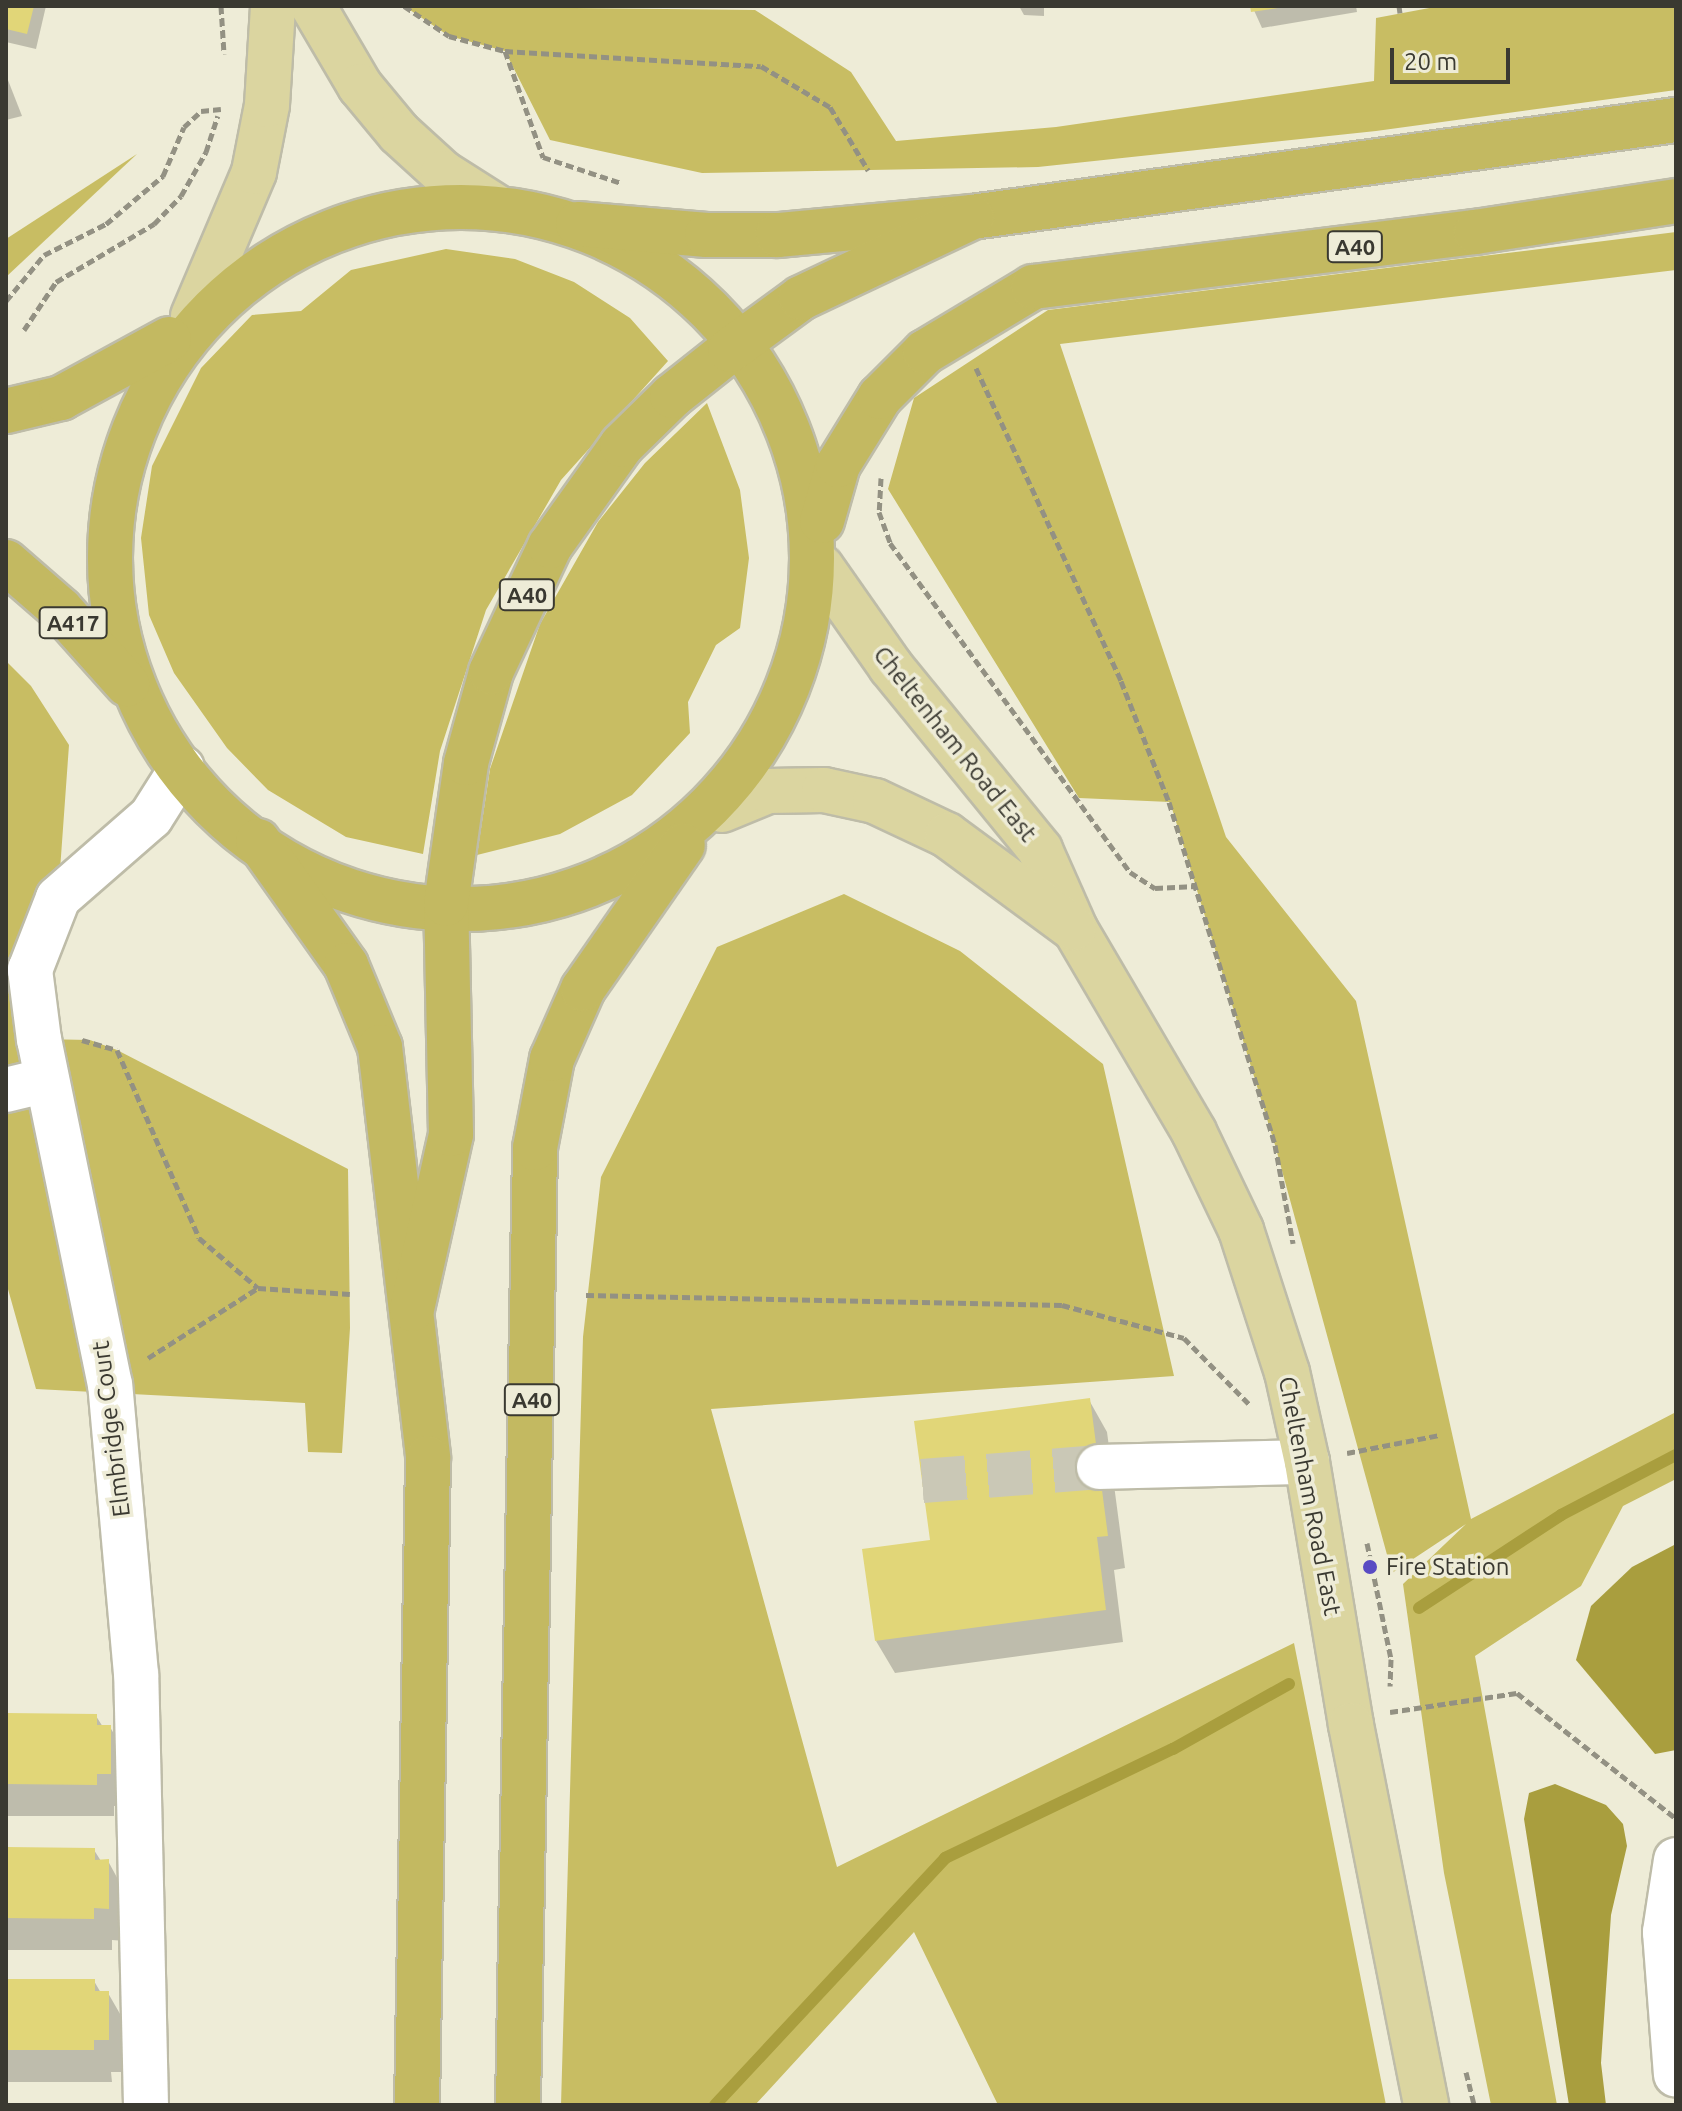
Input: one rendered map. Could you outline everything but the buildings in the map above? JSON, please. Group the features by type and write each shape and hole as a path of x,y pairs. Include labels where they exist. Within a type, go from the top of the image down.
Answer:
{"highway":[{"name":"A40","path":"417,2105 429,1552 428,1458 380,1047 346,965 252,832 182,768 134,692 110,600 106,554 111,503 121,451 147,383 187,324 257,268 308,241 407,211 495,206 575,223 707,235 778,235 972,217 1676,120"},
{"name":"A40","path":"518,2105 535,1148 552,1059 583,989 683,845 722,810 761,756 795,683 821,567 822,521 838,465 880,397 925,352 1033,287 1476,232 1676,201"},
{"name":"A40","path":"412,1309 451,1134 446,904 466,763 491,672 550,546 622,445 672,396 730,350 801,298 972,217"},
{"name":"A40","path":"575,223 664,282 730,350 795,460 822,521"},
{"path":"6,411 61,398 187,324"},
{"name":"A417","path":"6,562 60,609 134,692"},
{"name":"A40","path":"252,832 327,873 381,893 446,904 537,899 683,845"}],"main road":[{"path":"187,324 254,172 267,105 273,6"},
{"path":"313,6 360,86 399,133 443,173 495,206"},
{"name":"Cheltenham Road East","path":"821,567 891,667 1040,850 1075,929 1194,1132 1241,1230 1287,1372 1307,1462 1351,1725 1426,2105"},
{"name":"Cheltenham Road East","path":"722,810 768,791 824,790 875,801 947,835 1075,929"}],"street":[{"name":"Elmbridge Court","path":"146,2105 136,1674 110,1385 31,1070 30,970 58,898 151,817 182,768"},
{"path":"1099,1467 1307,1462"},
{"path":"1676,1860 1665,1932 1676,2075"}],"path":[{"path":"221,6 223,66"},
{"path":"404,6 449,36 505,51 761,66 830,107 868,170"},
{"path":"505,51 543,157 633,186"},
{"path":"24,330 56,282 154,224 181,196 206,152 221,109 222,95"},
{"path":"6,301 44,255 106,224 163,176 184,127 201,111 221,109"},
{"path":"984,360 974,367 1121,681 1169,802 1275,1145 1295,1254"},
{"path":"887,462 879,512 890,543 995,689 1130,872 1155,888 1196,886"},
{"path":"31,1070 90,1040 117,1050 199,1238 258,1288"},
{"path":"138,1364 258,1288 350,1294"},
{"path":"586,1295 1062,1305 1184,1338 1262,1417"},
{"path":"1307,1462 1440,1435"},
{"path":"1389,1712 1517,1693 1676,1819"}],"shaded area":[{"path":"404,6 755,10 851,72 896,141 1056,127 1374,81 1376,18 1440,6 1676,6 1676,90 1376,131 1038,167 702,173 550,140 505,51 449,36"},
{"path":"137,154 6,277 6,239"},
{"path":"1676,232 1676,270 1060,344 1226,837 1356,1001 1471,1519 1676,1412 1676,1479 1623,1506 1581,1586 1475,1656 1557,2105 1491,2105 1444,1873 1403,1584 1466,1524 1392,1573 1275,1145 1170,802 1079,798 888,489 914,398 1048,310"},
{"path":"446,249 515,259 574,282 630,318 668,361 561,480 486,610 440,751 423,854 346,837 268,790 227,748 174,673 149,615 141,538 152,466 201,368 252,315 301,311 351,270"},
{"path":"707,403 740,490 749,558 740,628 716,645 688,702 690,733 632,795 560,834 477,855 490,769 540,624 598,522 645,463"},
{"path":"6,661 31,686 69,745 58,898 39,1039 90,1040 117,1050 348,1169 350,1328 342,1453 308,1452 305,1403 36,1389 6,1282"},
{"path":"844,894 960,951 1103,1064 1174,1376 711,1409 837,1867 1294,1643 1386,2105 998,2105 914,1932 755,2105 561,2105 583,1337 601,1177 717,947"},
{"path":"1676,1544 1676,1750 1655,1754 1576,1660 1591,1606 1632,1567"},
{"path":"1555,1784 1606,1805 1623,1824 1627,1846 1611,1915 1601,2063 1606,2105 1569,2105 1524,1819 1529,1793"}],"waterway":[{"path":"1419,1608 1561,1515 1676,1455"},
{"path":"715,2105 945,1858 1173,1749 1289,1684"}],"tunnel":[{"path":"922,1481 1099,1467"}],"place":[{"name":"Fire Station","path":"1370,1567"}]}
